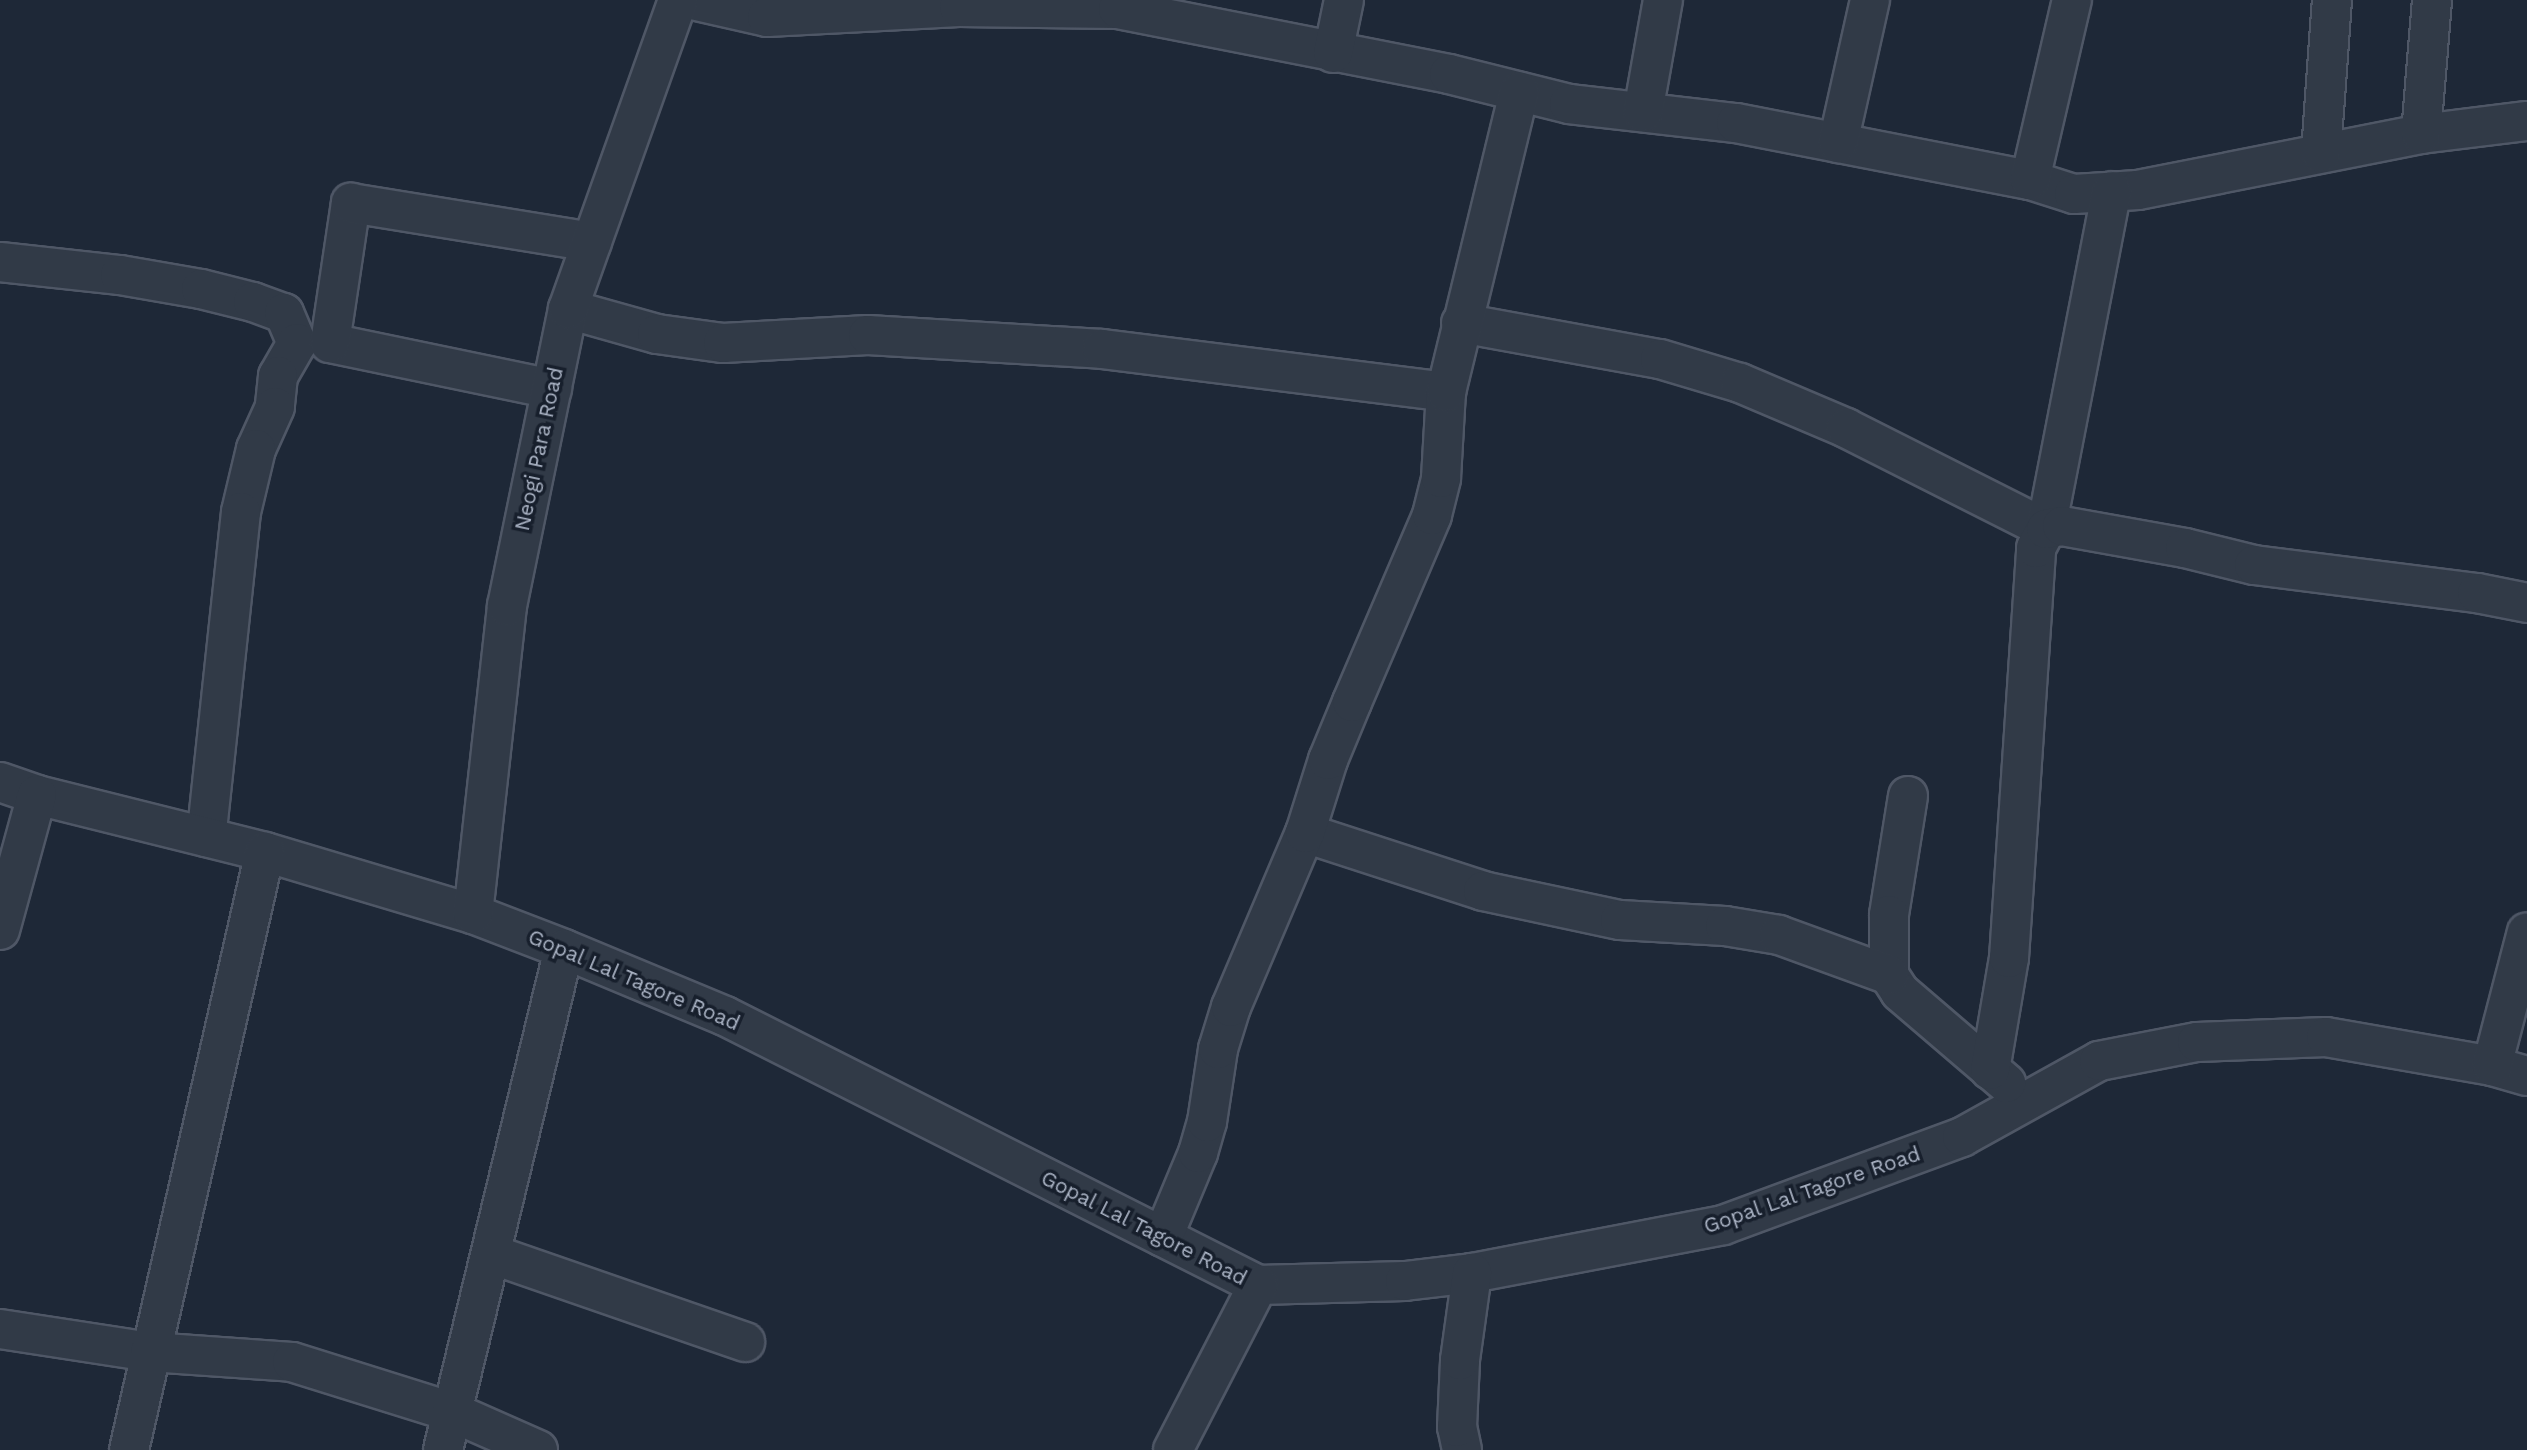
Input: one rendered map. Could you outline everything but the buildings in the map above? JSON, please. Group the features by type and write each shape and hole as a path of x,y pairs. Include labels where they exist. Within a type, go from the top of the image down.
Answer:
{"street":[{"name":"Neogi Para Road","path":"472,914 507,606 568,309 678,0"},
{"path":"692,0 767,17 1066,4 1118,9 1449,74 1569,104 1736,123 2030,180 2074,194 2138,190 2421,134 2527,121"},
{"path":"1334,53 1344,0"},
{"path":"1643,112 1663,0"},
{"path":"1838,143 1870,0"},
{"path":"2030,180 2072,0"},
{"path":"2321,153 2332,0"},
{"path":"2421,134 2432,0"},
{"path":"1163,1237 1198,1153 1207,1122 1219,1048 1231,1007 1306,833 1328,760 1432,515 1441,478 1446,392 1519,92"},
{"path":"1990,1070 2009,958 2036,548 2046,529 2112,191"},
{"path":"552,389 331,343 351,204 592,242"},
{"path":"0,262 120,275 201,289 254,302 284,313 297,343 278,376 275,407 256,449 241,512 206,837"},
{"path":"568,309 657,334 723,343 869,335 1102,349 1446,392"},
{"path":"1461,323 1660,359 1740,383 1846,428 2046,529 2062,526 2185,548 2254,565 2477,593 2508,602 2527,603"},
{"name":"Gopal Lal Tagore Road","path":"0,782 37,795 265,852 472,914 564,949 725,1016 1258,1285 1405,1281 1472,1273 1723,1225 1962,1138 2026,1099 2099,1061 2197,1042 2326,1037 2509,1071"},
{"path":"0,930 37,795"},
{"path":"1908,796 1889,915 1889,975 1900,992 2026,1099"},
{"path":"1306,833 1483,891 1620,919 1725,926 1779,935 1889,975"},
{"path":"129,1450 265,852"},
{"path":"2509,1071 2527,932"},
{"path":"443,1450 564,949"},
{"path":"491,1254 745,1342"},
{"path":"1462,1450 1457,1427 1460,1360 1472,1273"},
{"path":"1173,1450 1258,1285"},
{"path":"0,1329 150,1352 292,1362 452,1412 538,1450"}]}
